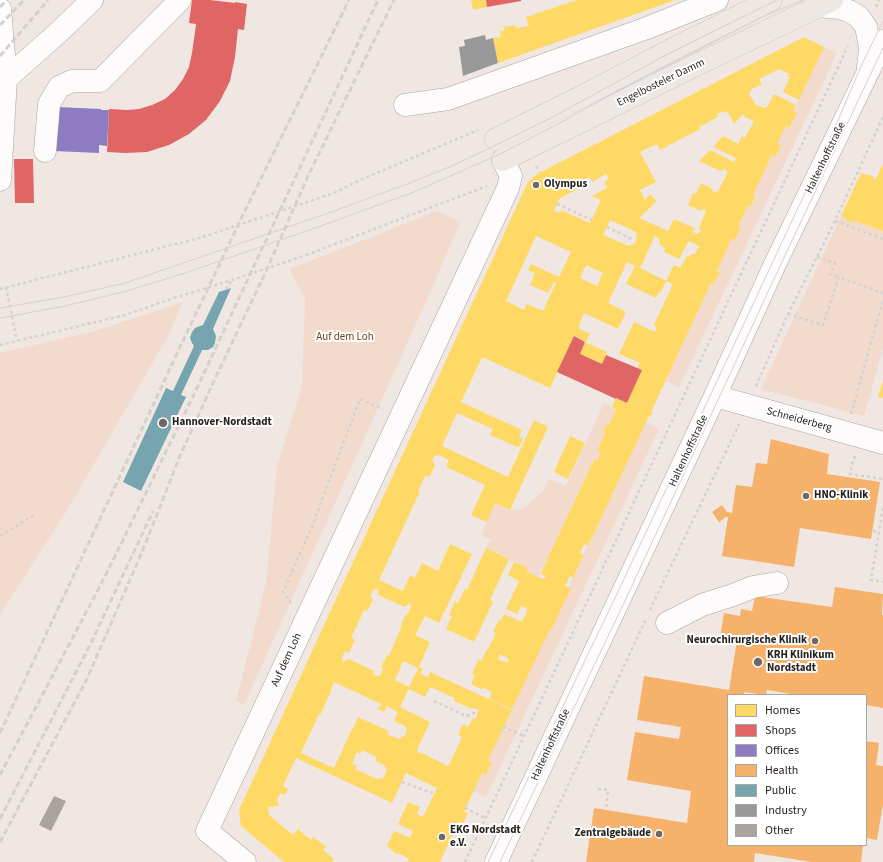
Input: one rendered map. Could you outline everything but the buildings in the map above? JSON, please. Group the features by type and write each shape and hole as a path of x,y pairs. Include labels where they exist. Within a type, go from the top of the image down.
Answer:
{"main road":[{"name":"Engelbosteler Damm","path":"496,139 771,0"},
{"name":"Engelbosteler Damm","path":"503,160 818,4"}],"street":[{"path":"6,79 92,0"},
{"path":"45,151 49,104 59,87 72,81 100,81 180,0"},
{"path":"405,105 448,99 647,28 717,0"},
{"name":"Engelbosteler Damm","path":"818,4 850,11 859,17 866,27 870,42 868,72"},
{"path":"0,9 6,79 0,180"},
{"name":"Haltenhoffstraße","path":"496,862 715,396 775,264 883,42"},
{"name":"Auf dem Loh","path":"246,862 207,831 508,188 511,176 503,160"},
{"name":"Schneiderberg","path":"715,396 883,443"},
{"path":"667,623 702,605 734,595 753,587 777,583"}],"path":[{"path":"465,862 849,43"},
{"path":"532,862 648,614 748,406 788,314 835,221 883,117"},
{"path":"0,289 203,237 334,193"},
{"path":"557,204 592,220"},
{"path":"835,221 883,240"},
{"path":"607,227 632,239"},
{"path":"0,345 125,315 306,255"},
{"path":"817,257 835,263 830,274 883,293"},
{"path":"788,314 823,325 839,277"},
{"path":"226,290 232,280"},
{"path":"6,287 17,341"},
{"path":"846,432 883,300"},
{"path":"309,612 290,602 283,592 311,529 360,398 379,407"},
{"path":"854,459 850,474 883,479"},
{"path":"883,508 871,580 883,582"},
{"path":"0,536 34,515"},
{"path":"873,531 879,532"},
{"path":"434,701 466,716 474,713 477,715"},
{"path":"503,727 524,736"},
{"path":"402,782 434,794"},
{"path":"598,789 608,790 606,810"},
{"path":"466,808 485,818"}],"green space":[{"path":"824,47 837,53 679,387 665,381 711,283 714,284 719,274 717,271 731,240 733,238 735,239 741,229 738,227 748,206 750,207 756,196 753,195 772,155 776,156 780,145 777,144 786,126 789,128 796,113 793,111"},
{"name":"Auf dem Loh","path":"437,211 460,222 433,286 244,705 236,701 266,583 277,466 302,386 305,299 289,268"},
{"path":"841,216 854,223 855,221 883,231 883,349 864,416 761,389"},
{"path":"183,302 168,336 68,509 0,614 0,353 95,331"},
{"path":"604,403 616,409 609,425 607,424 603,432 605,433 597,449 601,452 597,461 594,460 539,577 526,571 527,568 486,548 491,540 481,535 495,503 510,510 523,509 543,491 549,479 566,486"},
{"path":"646,422 659,429 486,797 473,791 482,773 486,775 492,762 488,760"}],"tram line":[{"path":"0,308 64,297 125,283 323,215 410,183 454,165 551,118 666,55 777,0"},
{"path":"0,318 65,306 127,291 185,273 414,192 500,154 764,16 803,0"},
{"path":"488,862 710,396 827,146 862,64 883,21"},
{"path":"500,862 624,603 883,48"}],"railway":[{"path":"0,7 7,0"},
{"path":"0,25 24,0"},
{"path":"0,56 48,0"},
{"path":"0,733 189,328 349,0"},
{"path":"0,775 120,546 198,386 378,0"},
{"path":"0,842 86,681 145,545 179,458 267,269 308,176 394,0"},
{"path":"0,819 91,643 153,511"}],"place":[{"name":"Olympus","path":"536,185"},
{"name":"Hannover-Nordstadt","path":"163,423"},
{"name":"HNO-Klinik","path":"806,496"},
{"name":"Neurochirurgische Klinik","path":"815,641"},
{"name":"KRH Klinikum Nordstadt","path":"758,662"},
{"name":"Zentralgebäude","path":"659,834"},
{"name":"EKG Nordstadt e.V.","path":"442,837"}]}
